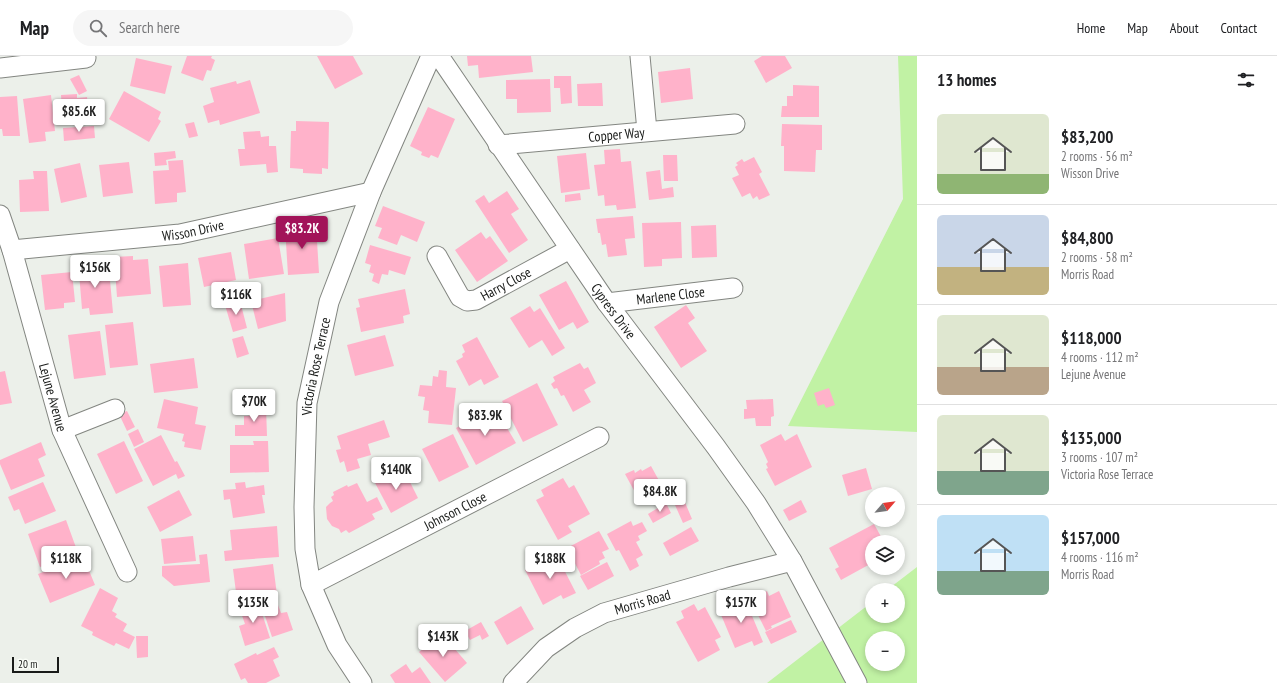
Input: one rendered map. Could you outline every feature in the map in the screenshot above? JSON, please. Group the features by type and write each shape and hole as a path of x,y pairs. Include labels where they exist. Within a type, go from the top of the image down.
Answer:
{"street":[{"name":"Victoria Rose Terrace","path":"362,683 337,645 311,585 305,550 304,507 307,403 329,302 371,192 431,56"},
{"name":"Cypress Drive","path":"439,56 498,145 607,303 716,447 756,503 792,561 857,683"},
{"path":"640,56 646,132"},
{"path":"0,68 86,58"},
{"name":"Copper Way","path":"498,145 735,124"},
{"name":"Wisson Drive","path":"12,250 180,234 371,192"},
{"name":"Lejune Avenue","path":"0,215 12,250 62,430 127,572"},
{"name":"Harry Close","path":"437,256 460,297 467,301 476,300 570,249"},
{"name":"Marlene Close","path":"607,303 733,288"},
{"path":"62,430 115,409"},
{"name":"Johnson Close","path":"311,585 599,437"},
{"name":"Morris Road","path":"513,683 546,648 575,628 604,614 729,577 792,561"}],"green space":[{"path":"898,56 917,56 917,432 788,426 903,199"},
{"path":"917,567 917,683 767,683 865,607 865,623 905,623 905,583 896,583"}],"building":[{"path":"187,56 212,56 211,58 215,60 211,71 207,70 203,81 181,73"},
{"path":"317,56 353,56 363,74 335,89"},
{"path":"467,56 531,56 533,72 479,78 478,65 468,66"},
{"path":"762,56 785,56 792,68 766,83 754,61"},
{"path":"136,58 172,66 165,94 130,86"},
{"path":"690,68 693,99 661,103 658,72"},
{"path":"79,75 87,91 79,95 70,79"},
{"path":"554,76 571,76 572,103 561,104 560,88 554,88"},
{"path":"550,79 551,112 517,113 517,99 506,99 506,80"},
{"path":"250,80 260,113 220,125 219,120 208,123 203,106 214,102 210,88 236,81 237,84"},
{"path":"602,83 603,106 578,106 577,84"},
{"path":"793,85 819,86 819,117 781,117 782,106 787,106 787,96 793,96"},
{"path":"124,91 161,112 158,119 161,121 149,142 109,119"},
{"path":"77,94 77,98 87,97 89,123 63,125 61,95"},
{"path":"51,95 55,131 45,132 46,141 29,143 23,99"},
{"path":"17,96 20,136 3,136 2,129 0,129 0,97"},
{"path":"428,107 455,119 438,158 431,155 429,158 421,155 422,152 410,146"},
{"path":"296,121 329,122 328,169 322,168 322,174 303,173 303,169 290,168 291,131 296,131"},
{"path":"194,122 198,136 189,138 185,124"},
{"path":"782,124 822,125 822,150 816,150 815,172 784,171 784,146 781,146"},
{"path":"94,126 95,138 64,141 63,128"},
{"path":"260,131 261,137 269,136 269,146 276,146 278,172 267,173 266,164 240,166 238,149 245,149 243,132"},
{"path":"620,149 621,162 631,161 636,208 617,210 616,205 605,206 604,195 598,196 594,165 605,164 604,150"},
{"path":"175,151 176,158 166,160 167,165 155,166 154,153"},
{"path":"586,153 590,189 561,193 557,156"},
{"path":"663,155 677,155 678,181 664,181"},
{"path":"754,157 762,172 759,174 770,195 759,200 757,196 753,199 750,193 742,197 732,178 739,175 735,167 738,165 736,163 742,159 744,162"},
{"path":"183,160 186,192 177,193 177,202 155,204 153,171 169,170 168,161"},
{"path":"129,162 133,193 103,197 99,165"},
{"path":"80,163 87,197 61,203 54,169"},
{"path":"660,170 662,189 673,187 674,197 649,200 646,172"},
{"path":"33,171 47,171 49,211 20,212 19,180 34,179"},
{"path":"507,191 519,209 511,214 528,240 509,253 475,201 484,195 489,203"},
{"path":"580,193 581,200 565,202 565,195"},
{"path":"383,206 425,222 417,242 401,235 397,245 378,238 382,228 375,226"},
{"path":"633,216 635,238 625,239 627,255 608,257 606,244 602,245 600,233 598,233 596,219"},
{"path":"681,222 682,258 662,259 662,266 644,267 642,223"},
{"path":"316,225 319,273 288,275 285,227"},
{"path":"716,225 717,257 692,258 691,226"},
{"path":"481,232 486,239 490,236 508,261 477,282 455,250"},
{"path":"278,238 284,274 249,279 244,244"},
{"path":"370,245 411,257 405,275 389,270 388,275 382,274 379,284 372,281 374,274 369,272 371,265 365,263"},
{"path":"231,252 236,280 204,287 198,258"},
{"path":"133,256 133,260 148,259 151,294 117,297 114,257"},
{"path":"90,260 90,271 109,269 113,313 90,315 89,308 82,309 78,261"},
{"path":"188,263 191,305 163,307 159,266"},
{"path":"72,272 75,302 64,303 64,308 45,310 41,275"},
{"path":"566,281 589,322 577,329 573,322 559,330 539,295"},
{"path":"405,289 410,314 403,316 404,323 361,332 356,308 360,307 358,299"},
{"path":"285,293 286,321 258,329 251,301"},
{"path":"240,301 247,328 233,332 225,305"},
{"path":"686,305 695,318 688,323 707,351 681,368 654,327"},
{"path":"530,306 534,312 540,308 565,348 552,356 542,340 529,348 510,318"},
{"path":"133,322 138,365 110,368 105,325"},
{"path":"100,331 106,375 74,379 68,335"},
{"path":"385,335 394,366 355,376 347,345"},
{"path":"243,336 249,354 237,358 232,339"},
{"path":"477,337 499,377 484,385 481,379 469,386 456,361 463,357 462,354 465,352 462,345"},
{"path":"194,358 198,388 154,393 150,364"},
{"path":"580,363 584,369 588,367 596,383 584,390 591,402 573,412 564,395 561,396 557,388 554,389 551,384 555,381 553,377"},
{"path":"439,370 447,371 446,387 456,388 452,425 428,423 429,411 423,410 425,397 418,396 420,385 432,386 433,376 438,377"},
{"path":"5,371 12,403 0,405 0,372"},
{"path":"537,383 558,425 523,442 502,401"},
{"path":"829,388 835,405 826,408 824,404 818,406 814,393"},
{"path":"164,399 198,407 195,424 206,426 201,450 184,447 185,442 182,441 184,434 157,428"},
{"path":"773,399 774,416 771,417 771,426 756,426 755,418 744,419 744,409 747,409 746,400"},
{"path":"249,407 266,407 267,436 235,436 235,425 244,425 244,416 249,416"},
{"path":"127,411 135,427 127,431 119,414"},
{"path":"487,411 492,421 500,416 516,443 476,465 456,428"},
{"path":"384,420 390,437 368,444 371,455 357,459 360,468 347,472 344,461 340,463 336,450 341,449 337,436"},
{"path":"138,429 144,442 134,447 128,434"},
{"path":"453,434 469,467 439,482 422,449"},
{"path":"781,434 785,441 797,434 812,467 775,486 766,469 768,468 766,464 768,462 760,445"},
{"path":"161,435 175,462 177,461 185,476 178,479 176,474 153,486 134,449"},
{"path":"124,441 143,481 116,494 97,454"},
{"path":"253,441 268,441 269,472 230,473 230,445 254,445"},
{"path":"41,442 46,455 38,459 45,476 11,490 0,464 0,460"},
{"path":"651,466 662,486 653,491 656,497 642,505 625,474 634,470 635,473 641,469 642,471"},
{"path":"866,468 871,487 865,487 865,491 848,496 842,475"},
{"path":"404,470 418,498 391,513 374,481 386,475 388,479"},
{"path":"563,478 569,488 574,485 590,514 568,526 572,532 558,540 536,500 544,496 541,490"},
{"path":"43,482 56,511 25,524 19,509 14,511 8,497"},
{"path":"245,482 246,488 264,485 265,495 262,495 265,513 233,518 230,499 224,500 223,490 236,489 235,483"},
{"path":"357,483 367,502 377,497 383,509 372,514 375,519 349,533 346,530 341,533 339,529 332,526 327,519 326,507 333,501 331,497 334,495 333,492 347,485 348,487"},
{"path":"179,490 192,515 160,532 147,507"},
{"path":"684,500 692,519 683,523 675,505"},
{"path":"801,500 807,512 789,521 783,510"},
{"path":"666,503 671,513 653,523 648,514"},
{"path":"66,520 78,553 40,567 28,534"},
{"path":"631,521 633,526 642,522 647,531 638,536 640,540 636,542 643,555 636,559 639,566 630,571 619,550 616,551 607,534"},
{"path":"277,526 279,557 225,561 224,551 232,550 230,530"},
{"path":"691,527 699,541 670,556 663,543"},
{"path":"868,527 876,527 880,535 865,535 865,567 841,580 835,569 839,567 829,548"},
{"path":"599,531 609,549 602,552 605,558 599,561 600,564 581,575 567,548"},
{"path":"193,536 196,561 164,564 161,539"},
{"path":"207,554 210,582 174,586 162,576 162,566 200,564 199,555"},
{"path":"556,554 576,593 563,599 561,595 543,605 525,570"},
{"path":"83,556 95,585 50,603 38,574"},
{"path":"607,562 614,576 588,590 580,576"},
{"path":"273,564 277,595 237,600 233,569"},
{"path":"100,588 118,598 112,611 117,614 115,617 127,624 123,631 135,637 129,649 116,643 114,646 92,635 93,632 81,626"},
{"path":"767,591 769,596 779,591 791,617 771,626 772,628 766,631 750,599"},
{"path":"745,599 763,642 754,646 752,641 735,648 719,610"},
{"path":"258,601 270,638 245,646 239,626 245,624 239,607"},
{"path":"694,604 698,611 705,607 721,637 715,640 720,650 698,662 676,622 684,618 681,611"},
{"path":"278,605 281,613 287,612 293,630 272,637 263,610"},
{"path":"521,606 534,629 507,645 494,622"},
{"path":"791,620 797,632 771,644 765,632"},
{"path":"481,622 489,636 482,640 480,635 470,640 465,631"},
{"path":"441,633 467,663 445,682 419,652"},
{"path":"136,636 148,636 148,657 137,658"},
{"path":"274,647 279,657 273,660 280,676 266,683 248,683 245,678 241,680 234,664 256,653 257,655"},
{"path":"406,664 412,673 420,667 431,683 395,683 390,675"}]}
